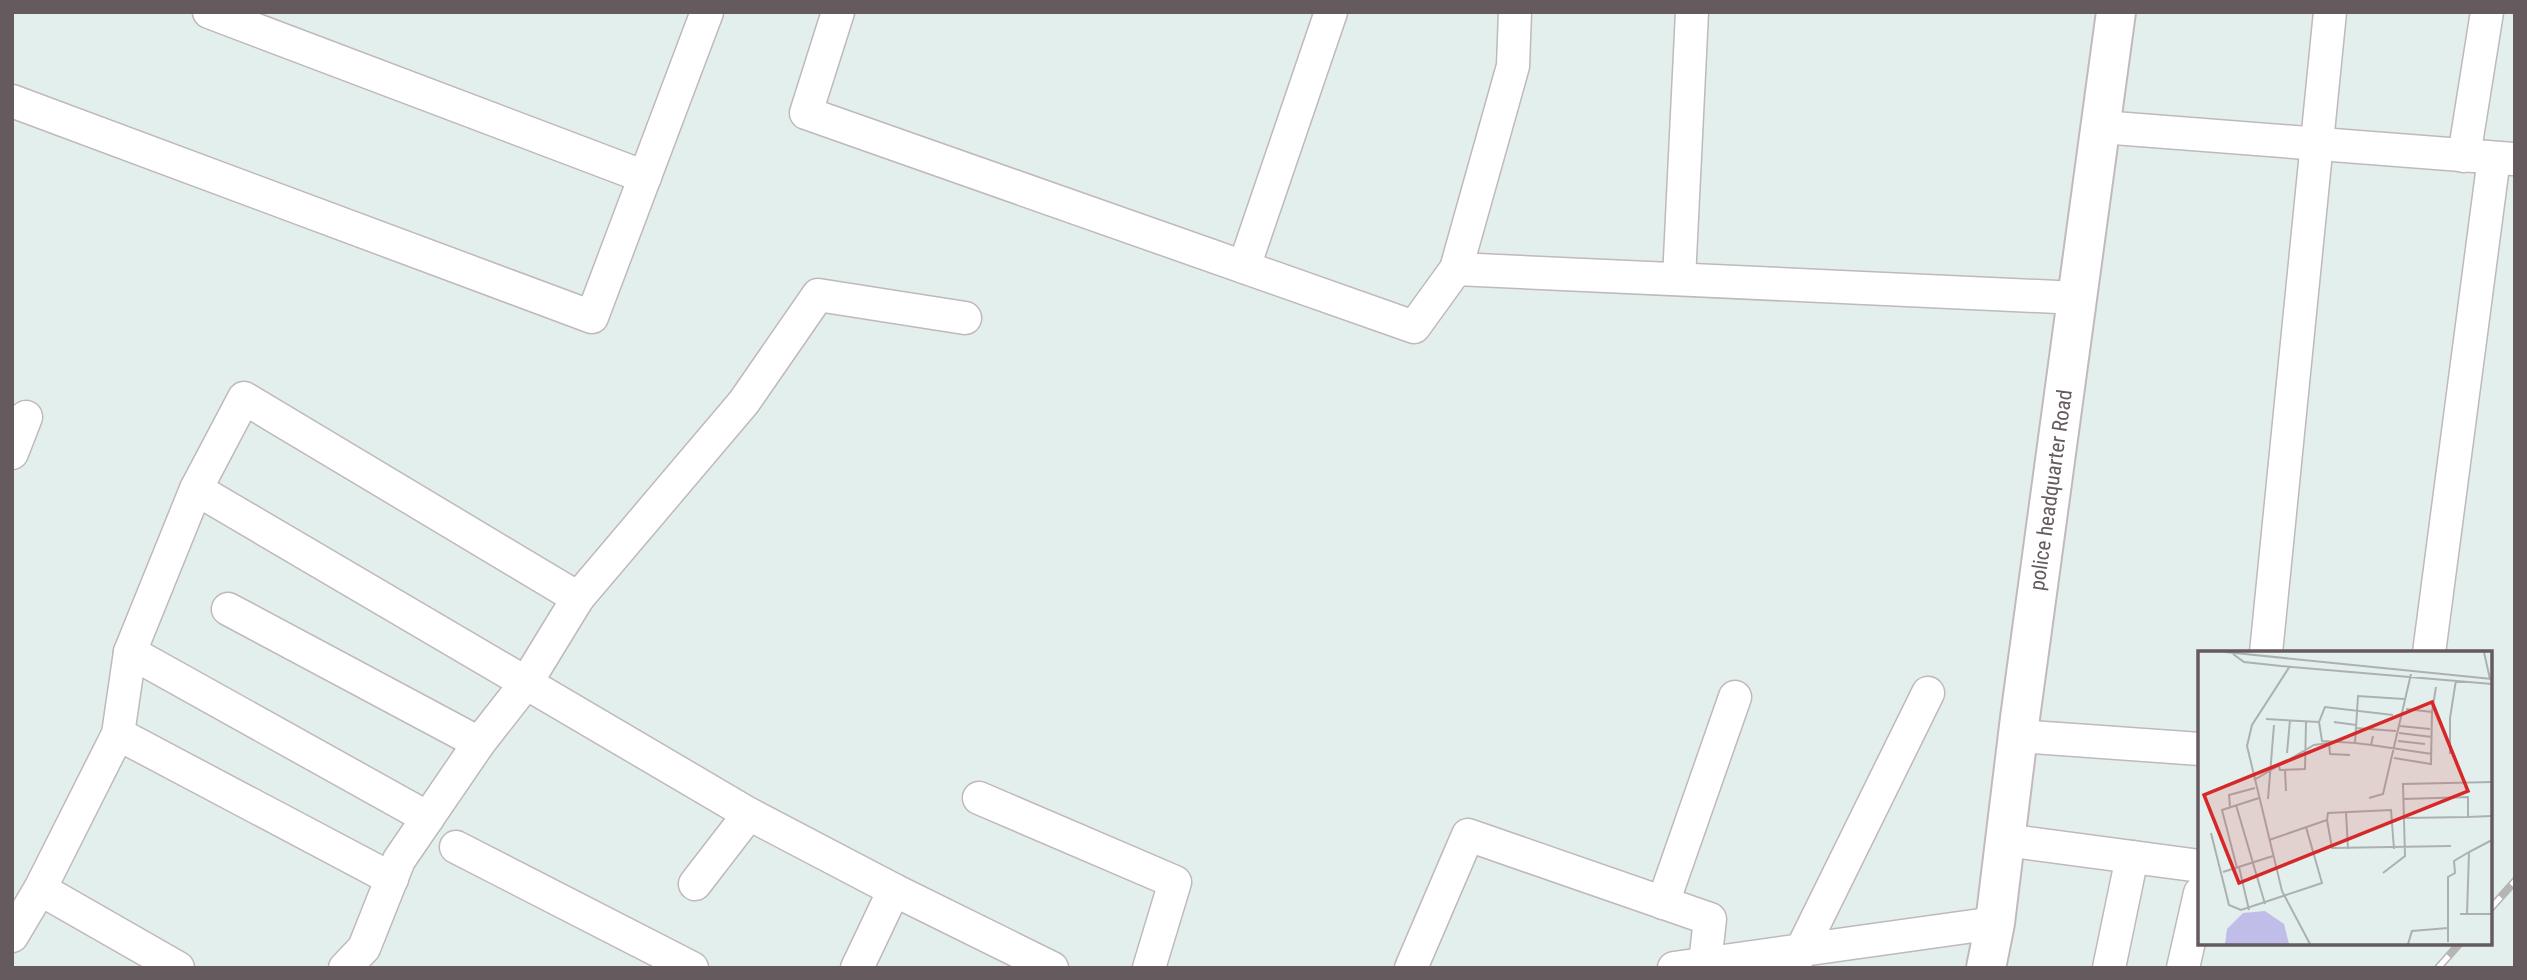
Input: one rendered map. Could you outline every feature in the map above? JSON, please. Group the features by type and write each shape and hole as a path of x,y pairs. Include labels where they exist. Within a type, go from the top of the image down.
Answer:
{"street":[{"path":"209,12 645,177"},
{"path":"12,101 592,317 707,12"},
{"path":"838,12 806,113 1414,327 1456,270 1513,66 1516,12"},
{"path":"1244,267 1331,12"},
{"path":"1679,279 1692,12"},
{"name":"police headquarter Road","path":"1986,968 2116,12"},
{"path":"2266,651 2330,12"},
{"path":"2429,651 2491,158 2487,12"},
{"path":"2101,127 2491,158"},
{"path":"1456,270 2078,298"},
{"path":"345,968 363,948 399,860 479,743 526,683 578,598 744,402 818,295 965,318"},
{"path":"12,936 40,890 118,734 130,652 196,489 244,398 578,598"},
{"path":"12,453 26,417"},
{"path":"196,489 749,814 1052,968"},
{"path":"229,609 479,743"},
{"path":"130,652 428,818"},
{"path":"1797,959 1928,694"},
{"path":"1662,903 1735,697"},
{"path":"118,734 391,879"},
{"path":"2018,736 2198,749"},
{"path":"979,798 1175,882 1149,968"},
{"path":"695,884 749,814"},
{"path":"1411,968 1468,835 1710,919 1705,963"},
{"path":"2005,840 2198,866"},
{"path":"456,848 692,968"},
{"path":"2109,968 2132,857"},
{"path":"40,890 177,968"},
{"path":"857,968 894,890"},
{"path":"2183,968 2198,902"},
{"path":"1675,968 1705,963 1797,959 1994,923"}],"railway":[{"path":"2492,907 2515,881"},
{"path":"2438,968 2458,945"}]}
